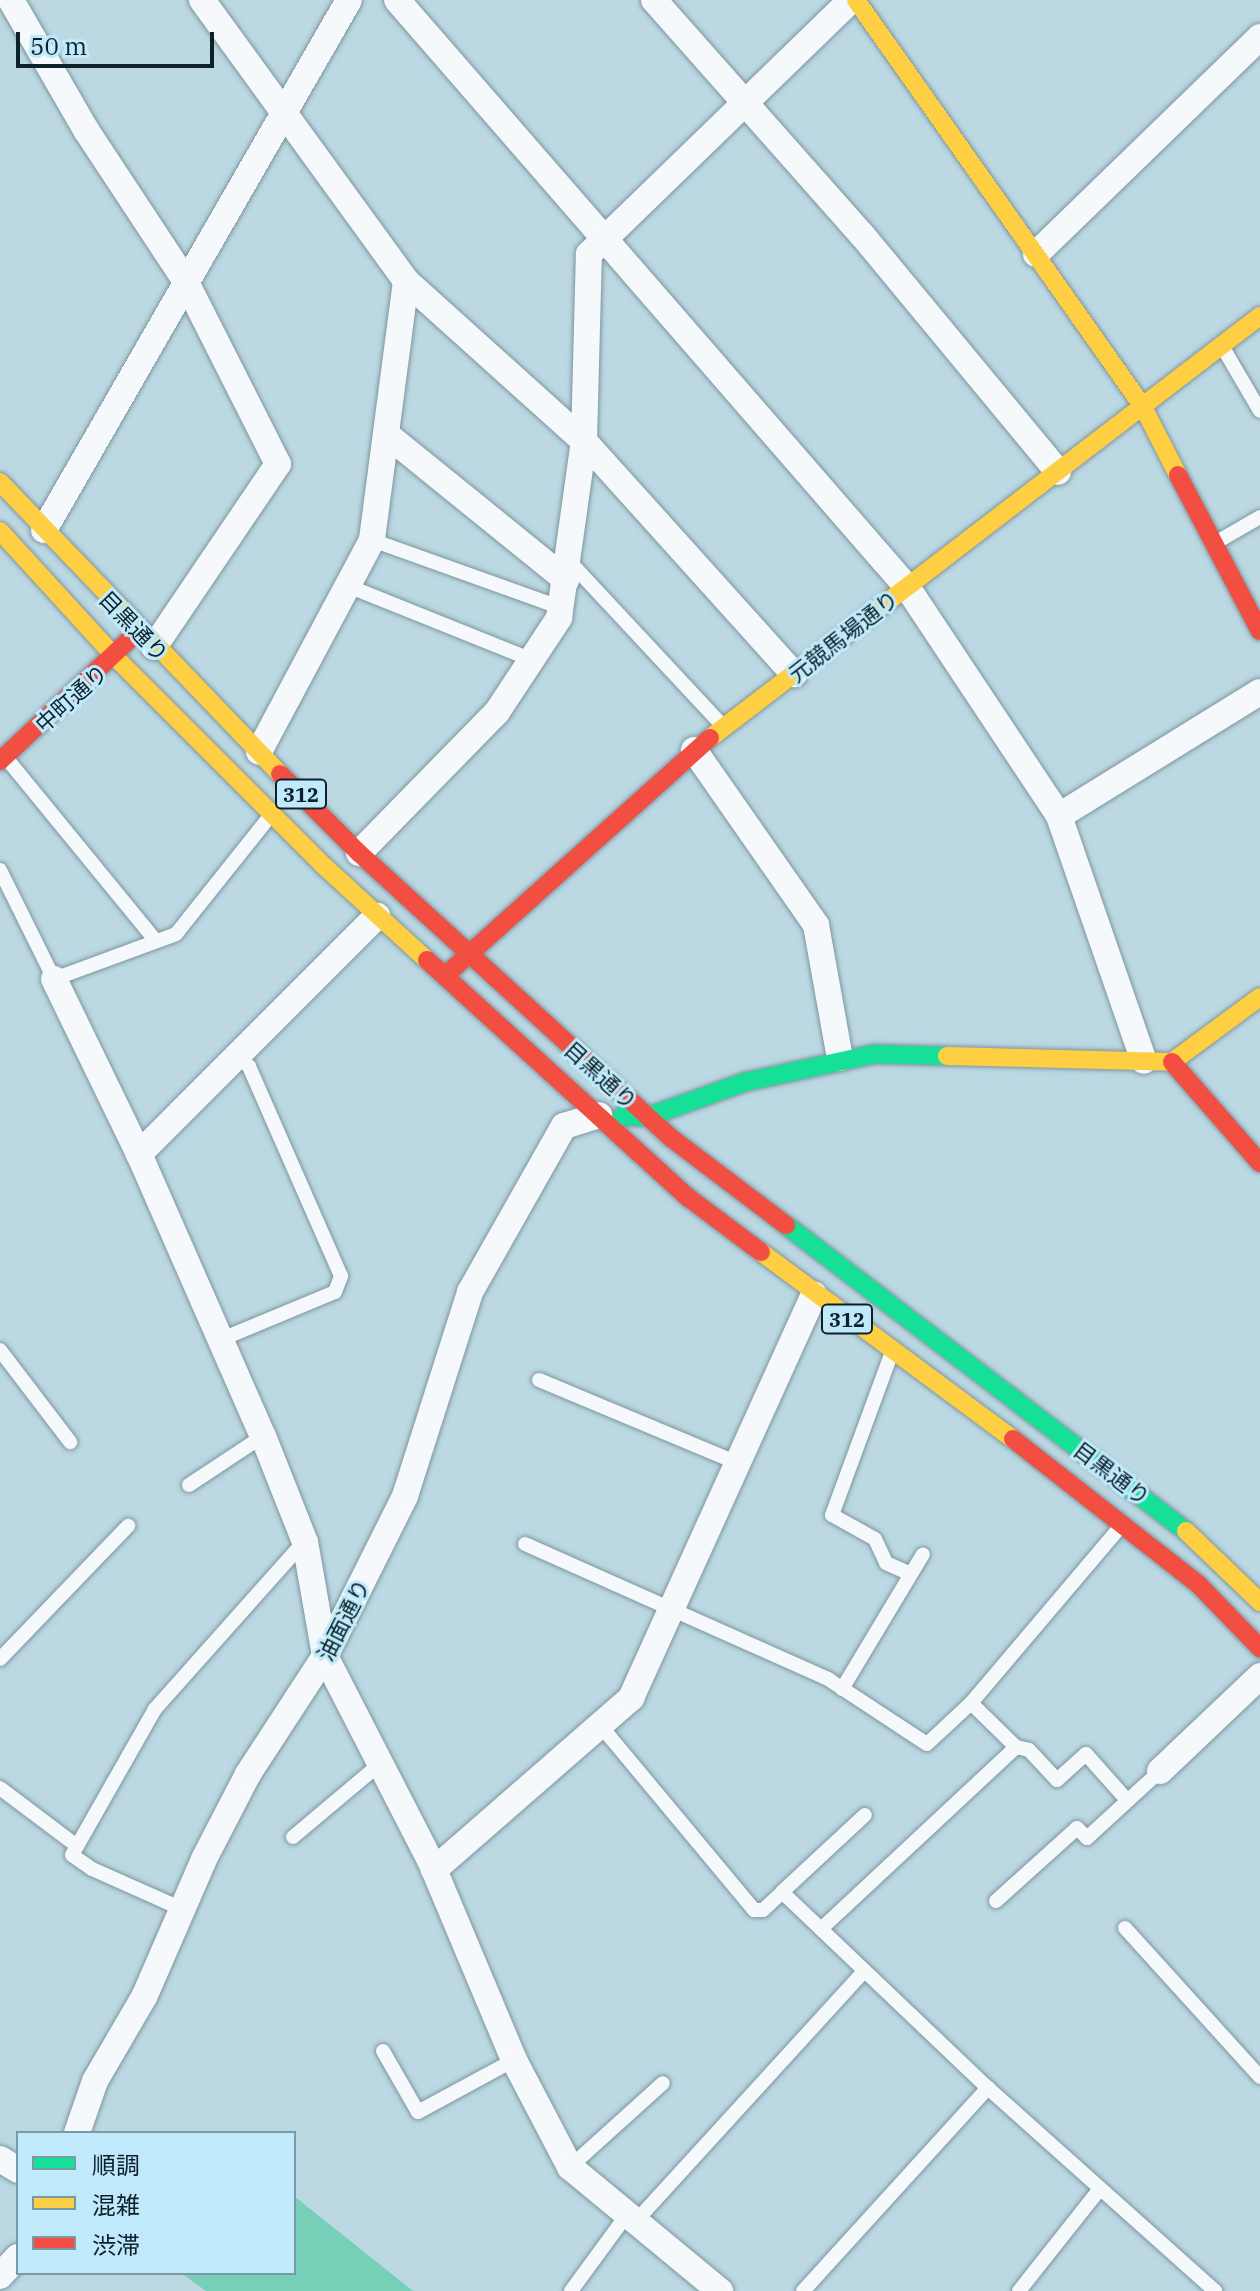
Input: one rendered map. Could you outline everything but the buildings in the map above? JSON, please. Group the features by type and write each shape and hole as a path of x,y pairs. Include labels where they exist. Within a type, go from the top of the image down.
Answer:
{"main road":[{"path":"853,0 1143,407 1260,631"},
{"name":"元競馬場通り","path":"444,977 694,750 1260,316"},
{"name":"目黒通り","path":"0,482 146,639 359,853 647,1117 1177,1522 1260,1602"},
{"name":"目黒通り","path":"0,531 115,657 271,814 377,916 689,1198 814,1295 1124,1523 1199,1585 1260,1648"},
{"name":"中町通り","path":"3,759 115,657 146,639"},
{"path":"599,1115 647,1117 745,1082 840,1058 874,1054 1172,1062 1260,997"},
{"path":"1172,1062 1260,1163"}],"street":[{"path":"11,0 86,130 185,280 278,464 146,639"},
{"path":"202,0 282,115 406,281 584,441 794,674"},
{"path":"44,530 185,280 349,0"},
{"path":"397,0 907,587 1059,816 1144,1061"},
{"path":"654,0 745,107 863,236 1058,472"},
{"path":"359,853 497,712 562,608 584,441 589,254 604,236 745,107 853,0"},
{"path":"1036,254 1260,37"},
{"path":"259,752 372,540 406,281"},
{"path":"386,434 568,571"},
{"path":"1059,816 1260,692"},
{"path":"694,750 816,925 840,1058"},
{"path":"139,1154 377,916"},
{"path":"54,979 139,1154 263,1436 305,1542 325,1656 382,1762 434,1870 514,2060 570,2167 720,2291"},
{"name":"油面通り","path":"78,2131 95,2081 145,1995 182,1909 248,1774 325,1656 405,1496 470,1292 564,1126 599,1115"},
{"path":"434,1870 631,1698 740,1464 814,1295"},
{"path":"1160,1771 1260,1676"},
{"path":"16,2259 0,2276 16,2291"}],"lane":[{"path":"1222,346 1260,411"},
{"path":"1215,544 1260,517"},
{"path":"372,540 562,608"},
{"path":"568,571 724,727"},
{"path":"348,586 532,660"},
{"path":"3,759 156,941"},
{"path":"0,870 54,979 176,934 271,814"},
{"path":"222,1339 335,1292 341,1276 249,1066 237,1057"},
{"path":"0,1350 70,1442"},
{"path":"892,1352 832,1515 875,1539 886,1563 911,1574"},
{"path":"539,1380 740,1464"},
{"path":"189,1485 263,1436"},
{"path":"525,1544 673,1609 842,1689 927,1744 971,1703 1124,1523"},
{"path":"0,1659 128,1526"},
{"path":"182,1909 92,1869 72,1855 155,1709 305,1542"},
{"path":"842,1689 923,1554"},
{"path":"971,1703 1016,1747 1029,1750 1057,1780 1086,1754 1127,1800"},
{"path":"600,1725 754,1910 763,1910 865,1815"},
{"path":"821,1929 1016,1747"},
{"path":"293,1837 382,1762"},
{"path":"996,1901 1077,1828 1087,1838 1160,1771"},
{"path":"0,1788 77,1846"},
{"path":"782,1892 988,2088 1215,2291"},
{"path":"1125,1928 1260,2077"},
{"path":"571,2291 632,2217 864,1971"},
{"path":"383,2051 418,2112 514,2060"},
{"path":"570,2167 663,2083"},
{"path":"803,2291 988,2088"},
{"path":"1019,2291 1099,2190"}],"green space":[{"path":"296,2198 413,2291 206,2291 184,2275 296,2275"}],"traffic: fast":[{"path":"622,1116 647,1117 745,1082 874,1054 947,1056"},
{"path":"786,1225 1186,1531"}],"traffic: slow":[{"path":"856,0 1143,407 1178,475"},
{"path":"710,738 1260,316"},
{"path":"0,482 280,774"},
{"path":"0,531 115,657 325,867 427,960"},
{"path":"947,1056 1172,1062 1260,997"},
{"path":"761,1252 1013,1439"},
{"path":"1186,1531 1260,1602"}],"traffic: jam":[{"path":"1178,475 1260,631"},
{"path":"0,761 134,635"},
{"path":"448,973 710,738"},
{"path":"280,774 359,853 670,1137 786,1225"},
{"path":"427,960 689,1198 761,1252"},
{"path":"1172,1062 1260,1163"},
{"path":"1013,1439 1199,1585 1260,1648"}]}
